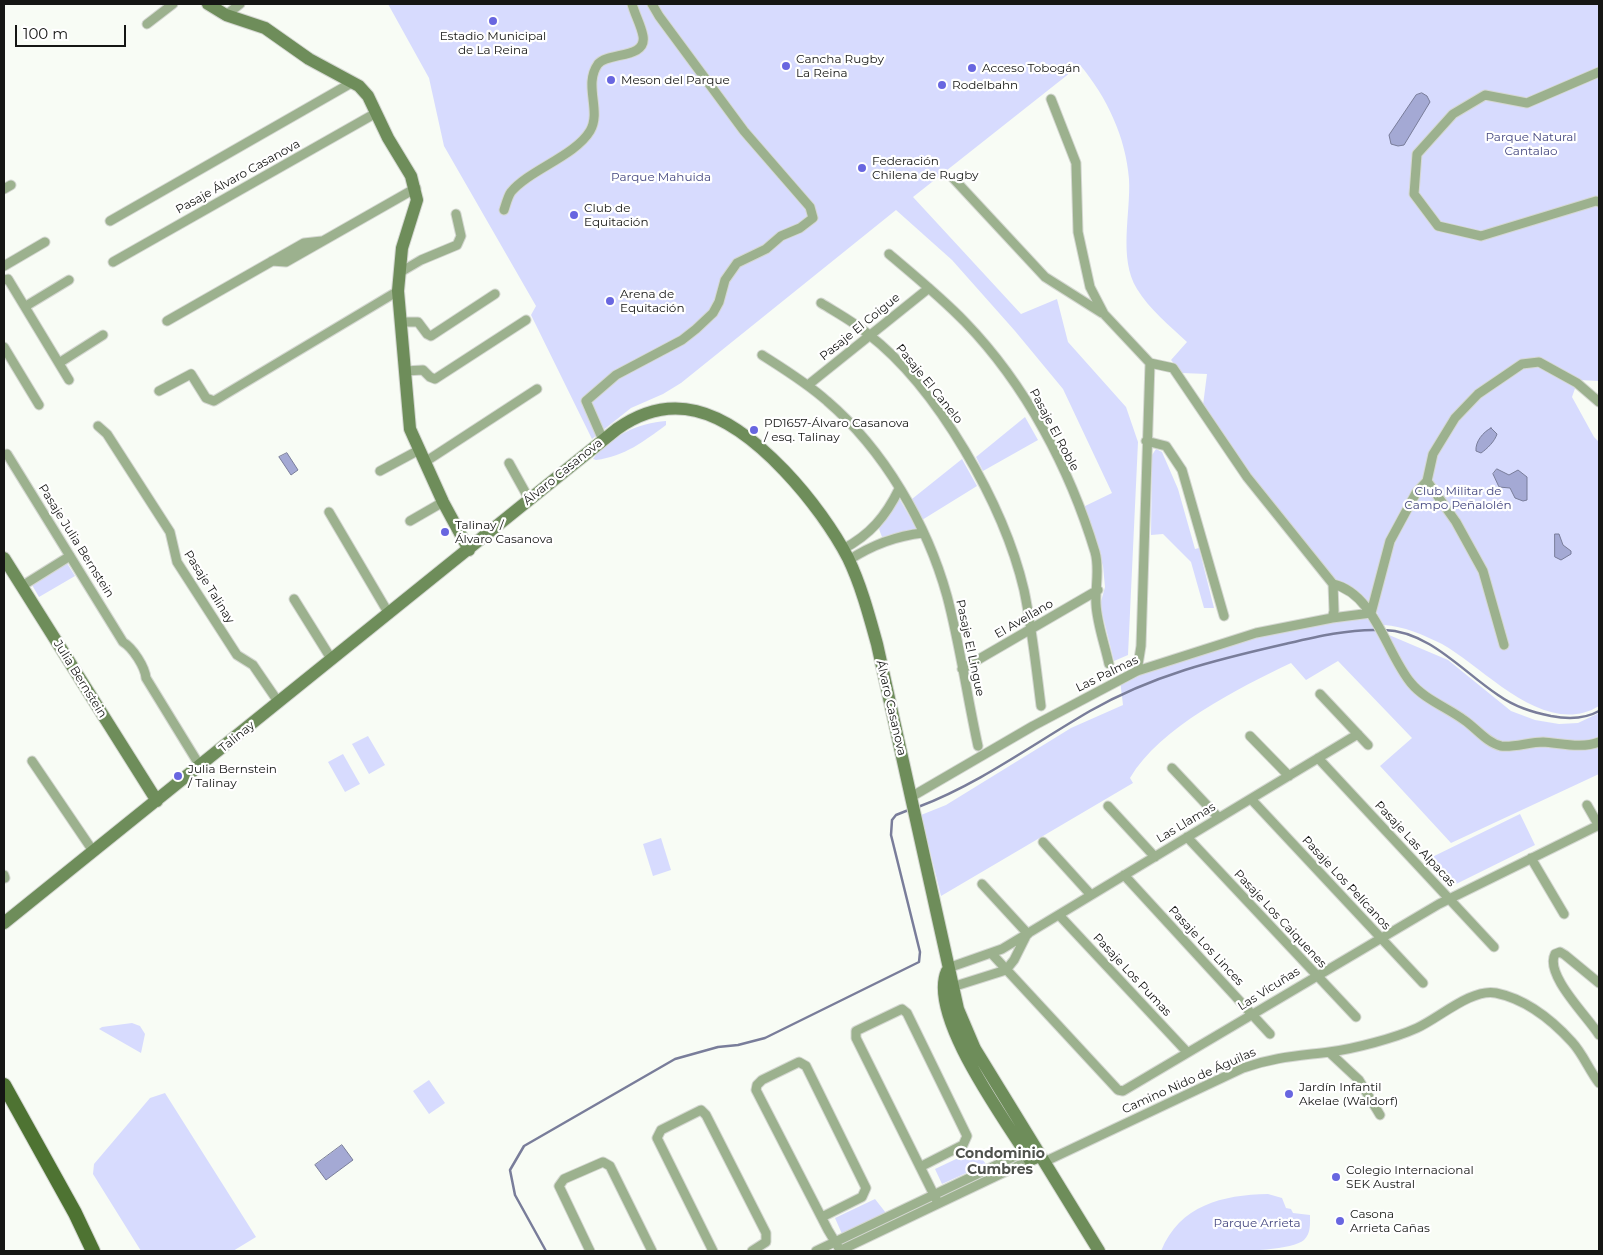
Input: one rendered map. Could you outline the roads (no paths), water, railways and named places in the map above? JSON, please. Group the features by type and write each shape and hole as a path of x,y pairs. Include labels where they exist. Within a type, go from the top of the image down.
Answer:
{"main road":[{"path":"4,1085 75,1214 93,1251"},
{"path":"75,1214 102,1251"}],"street":[{"path":"147,24 173,4"},
{"path":"208,4 226,15 265,28 309,59 353,82 365,92 416,188 416,205 402,248 398,291 410,429 443,502 469,550"},
{"path":"226,15 240,4"},
{"path":"504,210 510,193 570,149 590,131 594,109 591,92 597,66 607,59 631,53 642,44 643,38 632,4"},
{"path":"602,440 586,401 616,375 667,348 696,329 713,313 719,302 725,280 737,263 766,249 781,236 800,228 813,218 810,207 744,131 652,4"},
{"path":"1599,72 1527,103 1484,95 1453,114 1418,154 1414,194 1438,226 1481,236 1596,200 1599,202"},
{"name":"Pasaje Álvaro Casanova","path":"110,221 353,82"},
{"path":"1050,99 1076,163 1078,232 1090,287 1104,314"},
{"name":"Pasaje Álvaro Casanova","path":"113,262 376,113"},
{"path":"952,177 1045,277 1104,314 1150,363 1173,368 1247,477 1333,584 1344,587 1371,612 1385,640 1412,684 1464,720 1494,744 1504,747 1541,742 1577,745 1599,742"},
{"path":"167,321 304,243 322,240 416,188"},
{"path":"399,273 421,260 457,245 461,236 456,214"},
{"path":"4,266 45,242"},
{"name":"Pasaje El Roble","path":"889,254 965,322 992,354 1039,424 1068,483 1095,554 1098,590 1096,603 1109,664"},
{"path":"4,280 8,279 26,306 69,380"},
{"path":"26,306 69,280"},
{"name":"Pasaje El Coigue","path":"808,385 929,288"},
{"path":"159,391 191,374 206,398 214,401 398,291"},
{"path":"402,322 418,322 427,334 431,336 495,294"},
{"name":"Pasaje El Canelo","path":"821,303 870,335 889,353 929,400 976,469 995,508 1011,548 1024,590 1042,706"},
{"path":"405,371 423,370 430,378 435,379 526,320"},
{"path":"59,363 103,335"},
{"path":"4,347 39,405"},
{"name":"Pasaje El Lingue","path":"762,355 808,385 846,418 866,441 899,489 923,533 946,594 978,746"},
{"path":"1371,612 1390,541 1416,493 1428,481 1433,454 1455,418 1478,394 1522,364 1540,362 1577,383 1599,402"},
{"path":"1137,671 1141,646 1146,441 1150,363"},
{"path":"425,462 537,389"},
{"name":"Álvaro Casanova","path":"469,550 602,440 632,418 657,410 680,409 712,416 747,438 780,467 822,516 846,555 866,604 877,644 948,968 948,1014 965,1054 1099,1251"},
{"name":"Pasaje Talinay","path":"98,426 107,434 170,532 175,558 227,639 239,657 253,665 279,703"},
{"path":"1146,441 1166,446 1182,470 1224,616"},
{"path":"380,471 419,450"},
{"name":"Pasaje Julia Bernstein","path":"7,454 123,642 139,662 146,678 200,766"},
{"path":"509,463 529,499"},
{"path":"1428,481 1456,522 1483,571 1504,645"},
{"path":"846,555 884,516 899,489"},
{"path":"410,521 443,502"},
{"path":"329,512 389,614"},
{"path":"846,555 892,538 923,533"},
{"name":"Talinay","path":"4,923 469,550"},
{"path":"22,586 70,556"},
{"name":"Julia Bernstein","path":"4,558 157,800"},
{"path":"1332,618 1334,610 1333,584"},
{"name":"El Avellano","path":"962,669 1098,590"},
{"path":"294,599 332,660"},
{"name":"Las Palmas","path":"913,805 1032,726 1137,671 1256,634 1371,612"},
{"path":"1320,694 1368,744"},
{"name":"Las Llamas","path":"948,968 992,954 1028,934 1358,734"},
{"path":"1250,736 1288,776"},
{"name":"Pasaje Las Alpacas","path":"1318,758 1494,947"},
{"path":"32,761 93,851"},
{"path":"1172,768 1219,818"},
{"name":"Pasaje Los Pelícanos","path":"1251,799 1424,983"},
{"path":"1587,805 1599,825"},
{"path":"1108,806 1155,857"},
{"name":"Las Vicuñas","path":"992,954 1120,1091 1125,1091 1380,937 1448,899 1599,825"},
{"name":"Pasaje Los Caiquenes","path":"1187,838 1356,1016"},
{"path":"1043,842 1091,895"},
{"path":"1531,858 1564,914"},
{"name":"Pasaje Los Linces","path":"1124,875 1270,1034"},
{"path":"947,989 1006,970 1014,960 1028,934 982,884"},
{"name":"Pasaje Los Pumas","path":"1059,915 1187,1052"},
{"path":"1599,983 1566,955 1560,952 1554,954 1554,963 1560,981 1599,1035"},
{"name":"Camino Nido de Águilas","path":"1035,1155 1243,1068 1276,1058 1329,1052 1407,1032 1436,1018 1477,994 1497,993 1516,1000 1545,1017 1572,1042 1599,1083"},
{"path":"920,1167 963,1145 967,1136 908,1013 902,1009 856,1031 856,1038 933,1194 938,1203"},
{"path":"1329,1052 1359,1080 1380,1115"},
{"path":"822,1218 862,1197 866,1188 806,1066 800,1062 762,1080 757,1084 756,1090 822,1218 838,1248"},
{"path":"713,1251 657,1138 661,1130 698,1111 706,1115 766,1234 766,1242 752,1251"},
{"path":"838,1248 933,1194 1035,1155"},
{"path":"816,1251 838,1248 938,1203 1035,1155"},
{"path":"590,1251 559,1186 564,1179 603,1162 610,1166 652,1251"}],"waterway":[{"path":"918,807 963,787 1114,698 1161,678 1209,663 1308,639 1344,632 1379,630"},
{"path":"1384,630 1416,637 1431,645 1498,695 1524,709 1563,718 1588,716 1599,711"},
{"path":"546,1251 515,1195 510,1170 524,1146 675,1059 718,1047 738,1045 765,1038 919,962 920,952 891,835 892,820 896,815 911,809"}],"place":[{"name":"Estadio Municipal de La Reina","path":"493,21"},
{"name":"Cancha Rugby La Reina","path":"786,66"},
{"name":"Acceso Tobogán","path":"972,68"},
{"name":"Meson del Parque","path":"611,80"},
{"name":"Rodelbahn","path":"942,85"},
{"name":"Federación Chilena de Rugby","path":"862,168"},
{"name":"Club de Equitación","path":"574,215"},
{"name":"Arena de Equitación","path":"610,301"},
{"name":"PD1657-Álvaro Casanova / esq. Talinay","path":"754,430"},
{"name":"Talinay / Álvaro Casanova","path":"445,532"},
{"name":"Julia Bernstein / Talinay","path":"178,776"},
{"name":"Jardín Infantil Akelae (Waldorf)","path":"1289,1094"},
{"name":"Colegio Internacional SEK Austral","path":"1336,1177"},
{"name":"Casona Arrieta Cañas","path":"1340,1221"}],"district":[{"name":"Condominio Cumbres","path":"1000,1162"}],"park label":[{"name":"Parque Natural Cantalao","path":"1531,144"},
{"name":"Parque Mahuida","path":"661,177"},
{"name":"Club Militar de Campo Peñalolén","path":"1458,498"},
{"name":"Parque Arrieta","path":"1257,1223"}]}
